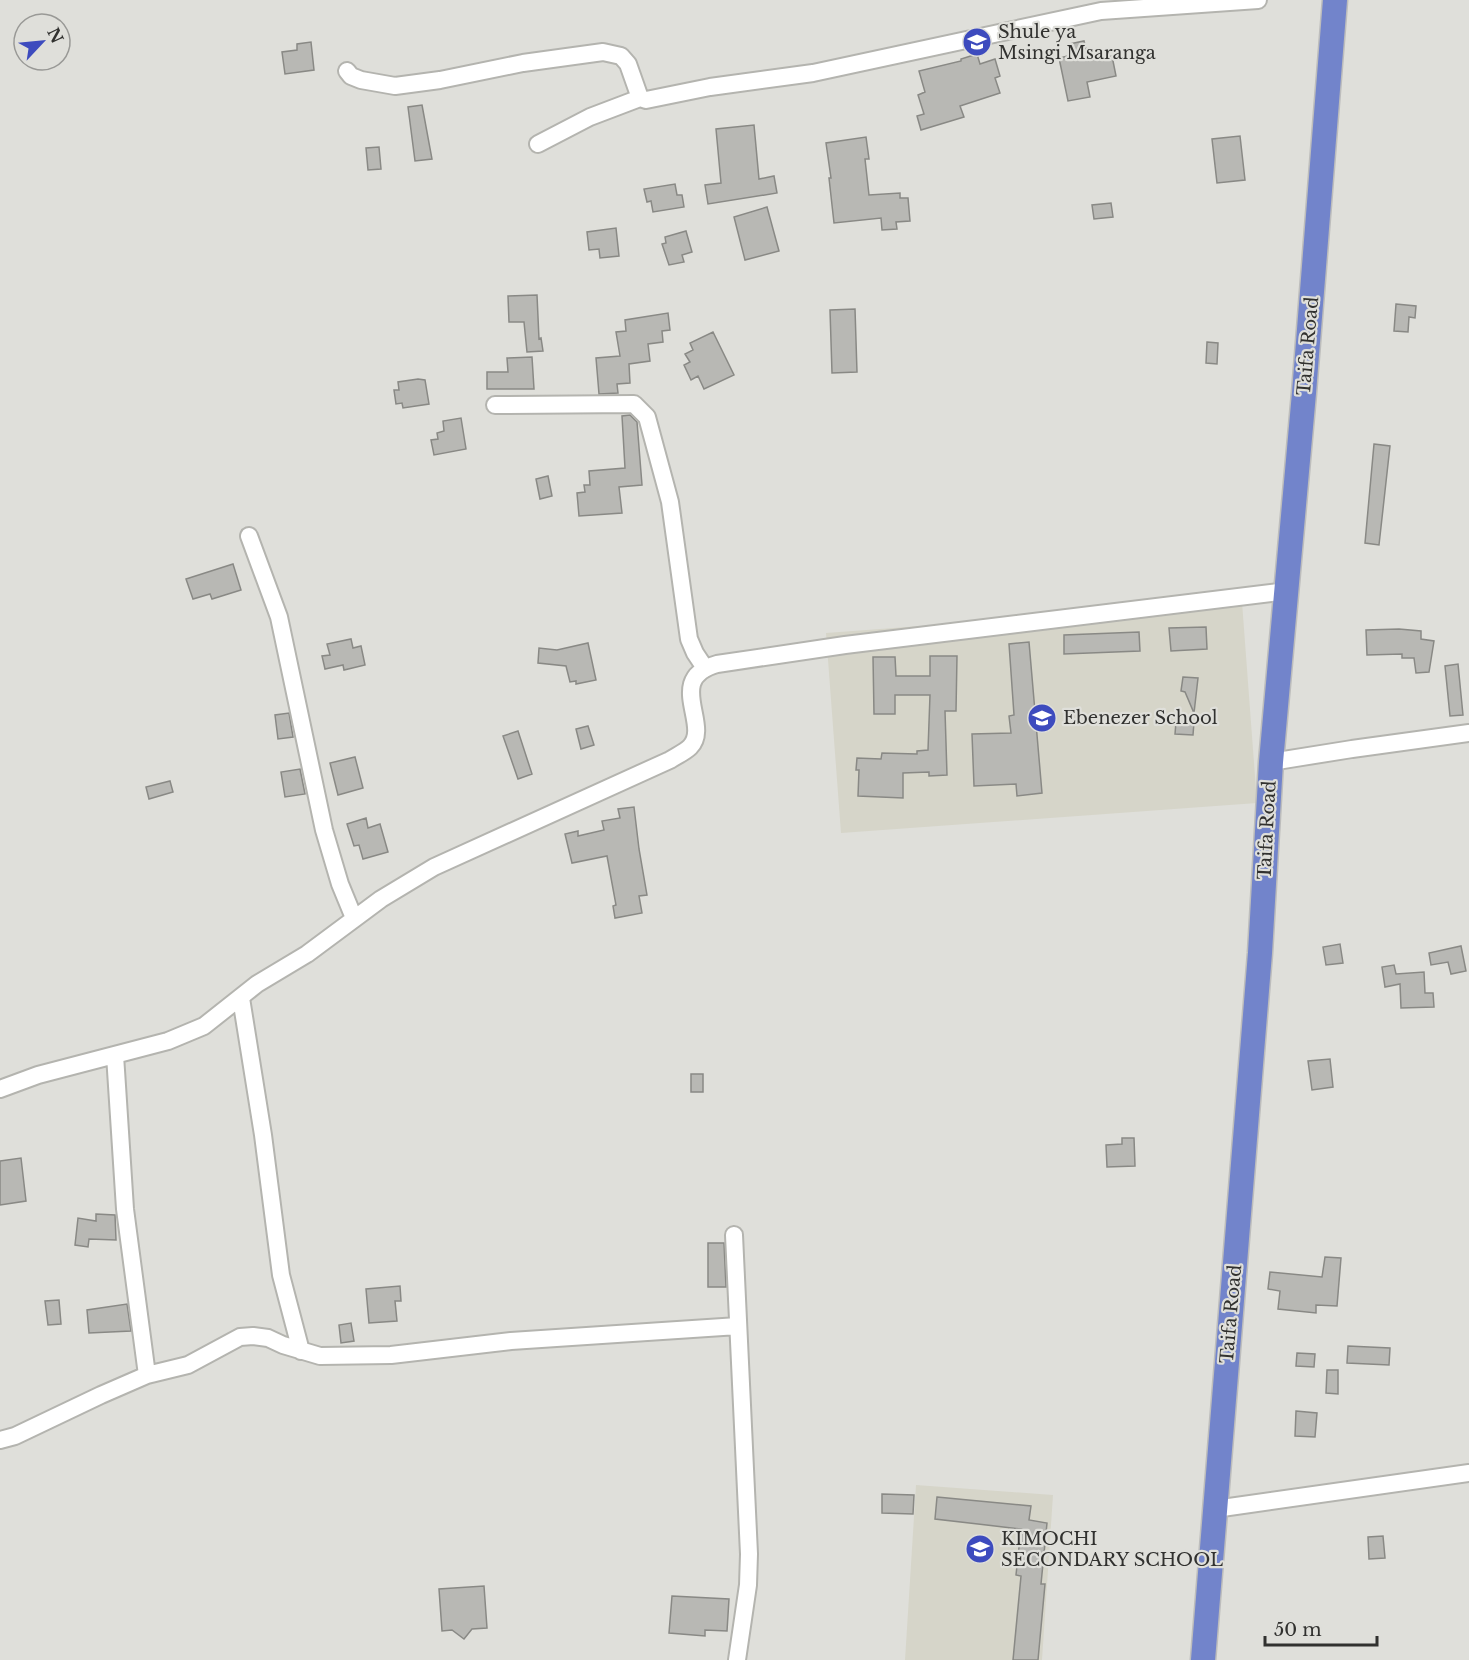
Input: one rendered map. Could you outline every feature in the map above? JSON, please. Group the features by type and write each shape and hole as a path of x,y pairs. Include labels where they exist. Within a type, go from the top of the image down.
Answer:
{"highway":[{"name":"Taifa Road","path":"1203,1660 1260,953 1271,762 1335,0"}],"street":[{"path":"538,144 590,117 640,98 658,99 710,87 813,73 1101,11 1258,0"},
{"path":"346,71 361,80 395,86 440,80 523,63 603,52 621,56 628,64 640,98"},
{"path":"495,405 634,404 647,417 670,502 689,639 694,652 705,668"},
{"path":"249,536 279,617 324,830 340,884 354,918"},
{"path":"0,1089 38,1075 188,1034 204,1026 265,979 307,954 381,899 434,867 670,760 691,746 696,733 691,696 695,675 705,668 717,664 845,645 1287,591"},
{"path":"1271,762 1469,733"},
{"path":"241,998 263,1135 281,1275 301,1351"},
{"path":"115,1055 125,1209 147,1374"},
{"path":"734,1235 749,1554 748,1585 737,1660"},
{"path":"0,1440 15,1436 147,1374 188,1365 240,1337 268,1338 320,1356 391,1355 511,1341 738,1326"},
{"path":"1215,1509 1469,1473"}],"shaded area":[{"name":"Ebenezer School","path":"1242,602 1257,803 841,833 826,633"},
{"name":"KIMOCHI SECONDARY SCHOOL","path":"916,1485 1053,1495 1042,1660 905,1660"}],"building":[{"path":"1084,41 1087,53 1103,50 1105,58 1112,56 1116,76 1087,82 1090,97 1068,101 1059,58 1072,55 1069,44"},
{"path":"311,42 314,70 285,74 282,52 297,50 297,44"},
{"path":"977,54 980,64 995,59 1000,76 995,78 1000,93 960,106 964,117 921,130 917,116 924,114 918,95 925,92 919,71 961,61 961,59"},
{"path":"422,105 432,159 415,161 408,107"},
{"path":"754,125 759,179 774,176 777,193 708,204 705,185 721,183 716,129"},
{"path":"1240,136 1245,180 1217,183 1212,139"},
{"path":"866,137 869,159 865,159 869,195 900,193 900,198 908,198 910,221 896,222 897,229 882,230 881,218 834,223 826,143"},
{"path":"379,147 381,169 368,170 366,148"},
{"path":"675,184 677,195 682,195 684,207 653,212 651,201 647,202 644,189"},
{"path":"1111,203 1113,217 1094,219 1092,205"},
{"path":"767,207 779,251 745,260 734,217"},
{"path":"616,228 619,256 600,258 599,249 589,250 587,232"},
{"path":"686,231 692,252 682,255 684,262 669,265 662,244 666,243 665,237"},
{"path":"537,295 539,339 541,338 543,351 527,352 524,322 509,322 508,296"},
{"path":"1396,304 1416,306 1415,318 1409,317 1408,332 1394,331"},
{"path":"855,309 857,372 832,373 830,310"},
{"path":"668,313 670,330 662,331 663,342 648,344 650,361 629,364 630,383 617,384 618,393 599,394 596,358 620,356 616,332 626,331 625,320"},
{"path":"713,332 734,375 704,389 698,376 691,380 684,365 690,362 685,354 693,350 690,343"},
{"path":"1207,342 1218,343 1217,364 1206,363"},
{"path":"532,357 534,389 487,389 487,372 508,372 507,358"},
{"path":"425,380 429,404 403,408 402,403 396,404 394,390 399,390 398,382"},
{"path":"630,415 637,422 642,485 619,487 622,513 579,516 577,493 585,492 584,485 590,485 589,471 625,468 622,416"},
{"path":"461,418 466,449 434,455 431,440 438,439 437,433 444,431 443,421"},
{"path":"1374,444 1390,446 1379,545 1365,543"},
{"path":"548,476 552,496 540,499 536,479"},
{"path":"233,564 241,590 212,599 210,594 193,599 186,579"},
{"path":"1206,627 1207,649 1171,651 1169,628"},
{"path":"1366,630 1421,631 1421,639 1434,641 1429,672 1416,673 1414,658 1402,658 1402,654 1367,655"},
{"path":"1139,632 1140,651 1064,654 1064,635"},
{"path":"351,639 353,648 361,646 365,665 344,670 343,665 325,669 322,656 330,655 327,644"},
{"path":"1029,642 1042,793 1017,796 1016,784 974,786 972,734 1011,733 1009,716 1014,715 1009,644"},
{"path":"588,643 596,680 576,684 576,681 570,682 566,666 538,663 539,648 557,650"},
{"path":"930,656 957,656 956,711 945,711 947,775 929,776 929,772 903,773 903,798 858,796 857,758 881,759 882,753 917,754 917,751 928,750 930,695 895,695 895,714 874,714 873,657 895,657 896,676 930,676"},
{"path":"1458,664 1463,715 1450,716 1445,666"},
{"path":"1183,677 1198,678 1194,713 1185,692 1181,691"},
{"path":"289,713 293,737 278,739 275,715"},
{"path":"1176,722 1194,722 1193,735 1175,734"},
{"path":"588,726 594,745 581,749 576,729"},
{"path":"518,731 532,774 518,779 503,736"},
{"path":"355,757 363,788 338,795 330,763"},
{"path":"300,769 305,794 285,797 281,772"},
{"path":"170,781 173,792 149,799 146,787"},
{"path":"634,807 647,895 639,896 642,913 615,918 613,906 616,905 607,856 572,863 565,834 578,831 578,836 604,830 602,821 620,818 618,809"},
{"path":"366,818 368,828 380,824 388,852 363,859 359,845 354,846 347,824"},
{"path":"1340,944 1343,963 1326,965 1323,947"},
{"path":"1461,946 1466,971 1451,974 1448,962 1431,965 1429,953"},
{"path":"1394,965 1396,974 1424,972 1425,993 1433,993 1434,1007 1401,1008 1400,984 1385,987 1382,967"},
{"path":"1330,1059 1333,1087 1312,1090 1308,1061"},
{"path":"691,1074 703,1074 703,1092 691,1092"},
{"path":"1122,1138 1134,1138 1135,1166 1107,1167 1106,1145 1122,1144"},
{"path":"21,1158 26,1201 0,1205 0,1161"},
{"path":"96,1214 115,1215 116,1240 89,1239 88,1247 75,1245 78,1218 96,1221"},
{"path":"708,1243 724,1243 726,1287 708,1287"},
{"path":"1325,1257 1341,1258 1337,1306 1316,1305 1316,1313 1278,1309 1280,1291 1268,1289 1270,1272 1322,1277"},
{"path":"400,1286 401,1301 395,1301 397,1321 369,1323 366,1289"},
{"path":"59,1300 61,1324 48,1325 45,1301"},
{"path":"127,1304 131,1331 89,1333 87,1310"},
{"path":"351,1323 354,1341 341,1343 339,1325"},
{"path":"1348,1346 1390,1348 1389,1365 1347,1363"},
{"path":"1297,1353 1315,1354 1314,1367 1296,1366"},
{"path":"1327,1370 1338,1370 1338,1394 1326,1393"},
{"path":"1296,1411 1317,1413 1315,1437 1295,1436"},
{"path":"882,1494 914,1495 913,1514 882,1513"},
{"path":"937,1497 1031,1506 1029,1520 1047,1523 1041,1584 1045,1584 1038,1660 1013,1660 1021,1576 1016,1575 1021,1529 935,1519"},
{"path":"1383,1536 1385,1558 1369,1559 1368,1537"},
{"path":"484,1586 487,1628 472,1629 464,1639 452,1630 442,1631 439,1589"},
{"path":"672,1596 729,1599 727,1631 705,1630 705,1636 669,1633"}],"place":[{"name":"Shule ya Msingi Msaranga","path":"977,42"},
{"name":"Ebenezer School","path":"1042,718"},
{"name":"KIMOCHI SECONDARY SCHOOL","path":"980,1549"}]}
